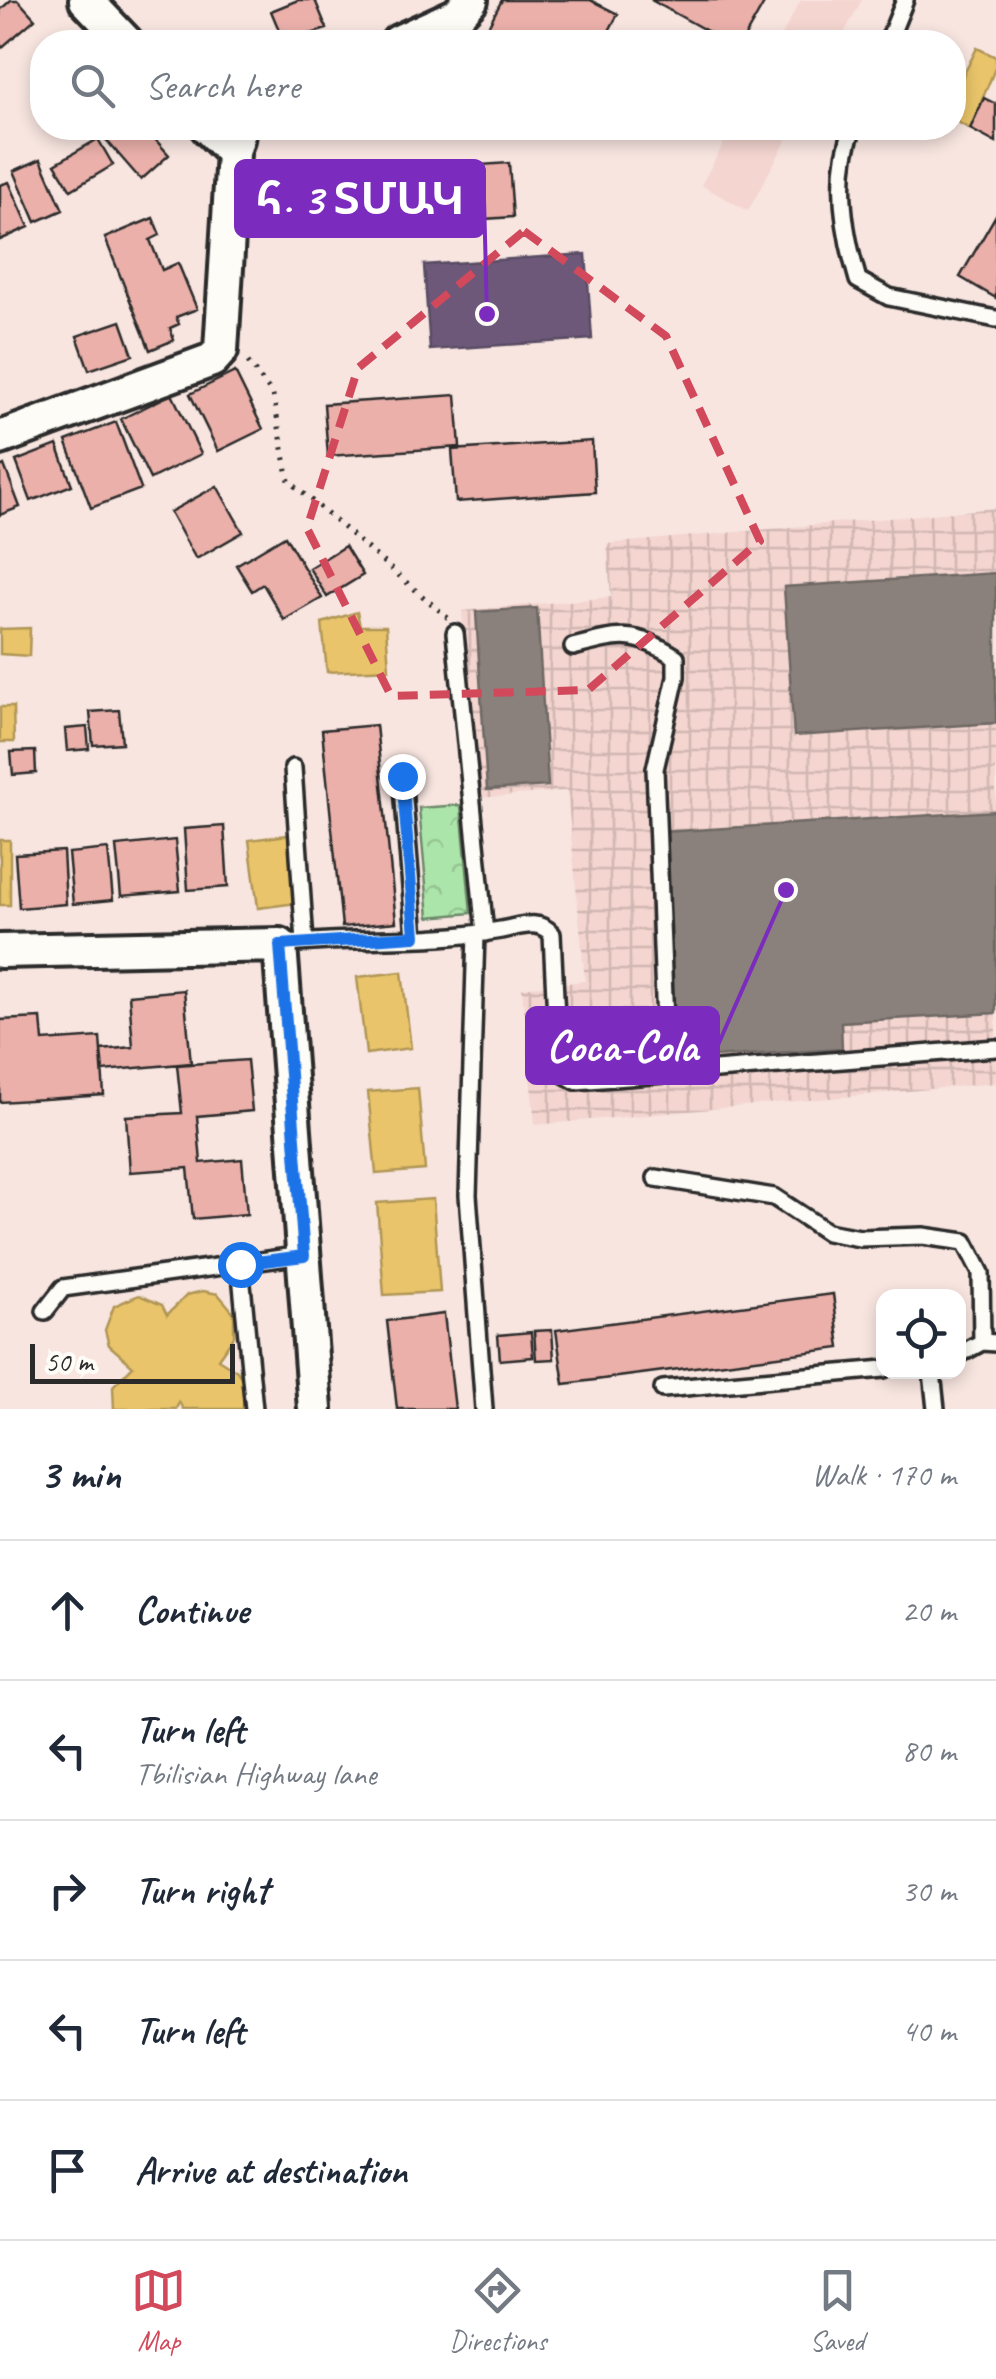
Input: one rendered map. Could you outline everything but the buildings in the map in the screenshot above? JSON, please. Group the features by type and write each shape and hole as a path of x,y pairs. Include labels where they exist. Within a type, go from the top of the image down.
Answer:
{"street":[{"path":"86,0 115,30"},
{"path":"425,30 457,16 471,0"},
{"path":"0,438 212,360 221,350 236,140"},
{"path":"0,950 293,943 304,1256 315,1409"}],"lane":[{"path":"893,30 905,0"},
{"path":"848,140 843,230 858,280 889,297 996,320"},
{"path":"455,634 480,934 468,1195 484,1409"},
{"path":"572,647 610,637 646,638 676,657 655,769 667,1074"},
{"path":"293,768 293,943 480,934 538,924 552,934 558,1060 564,1074 576,1080 996,1048"},
{"path":"402,776 415,936"},
{"path":"656,1178 774,1197 827,1232 860,1238 923,1236 965,1242 981,1273 989,1342"},
{"path":"45,1311 64,1288 304,1256"},
{"path":"240,1264 254,1409"},
{"path":"663,1389 876,1370"},
{"path":"933,1379 936,1409"}],"path":[{"path":"224,334 273,395 289,481 452,621 455,634"}],"highlighted area":[{"path":"524,231 666,336 760,541 588,690 391,696 307,528 358,368"}],"shaded area":[{"path":"801,0 862,0 846,30 785,30"},
{"path":"725,140 786,140 748,211 701,185"},
{"path":"996,508 996,1083 535,1125 522,988 585,981 567,791 479,798 462,611 611,597 607,544"}],"green space":[{"path":"461,805 471,913 429,917 419,808"}],"place":[{"name":"հ. 3 ՏՄԱԿ","path":"487,314"},
{"name":"Coca-Cola","path":"786,890"}],"route":[{"path":"240,1264 304,1256 280,945 415,936 402,776"}]}
